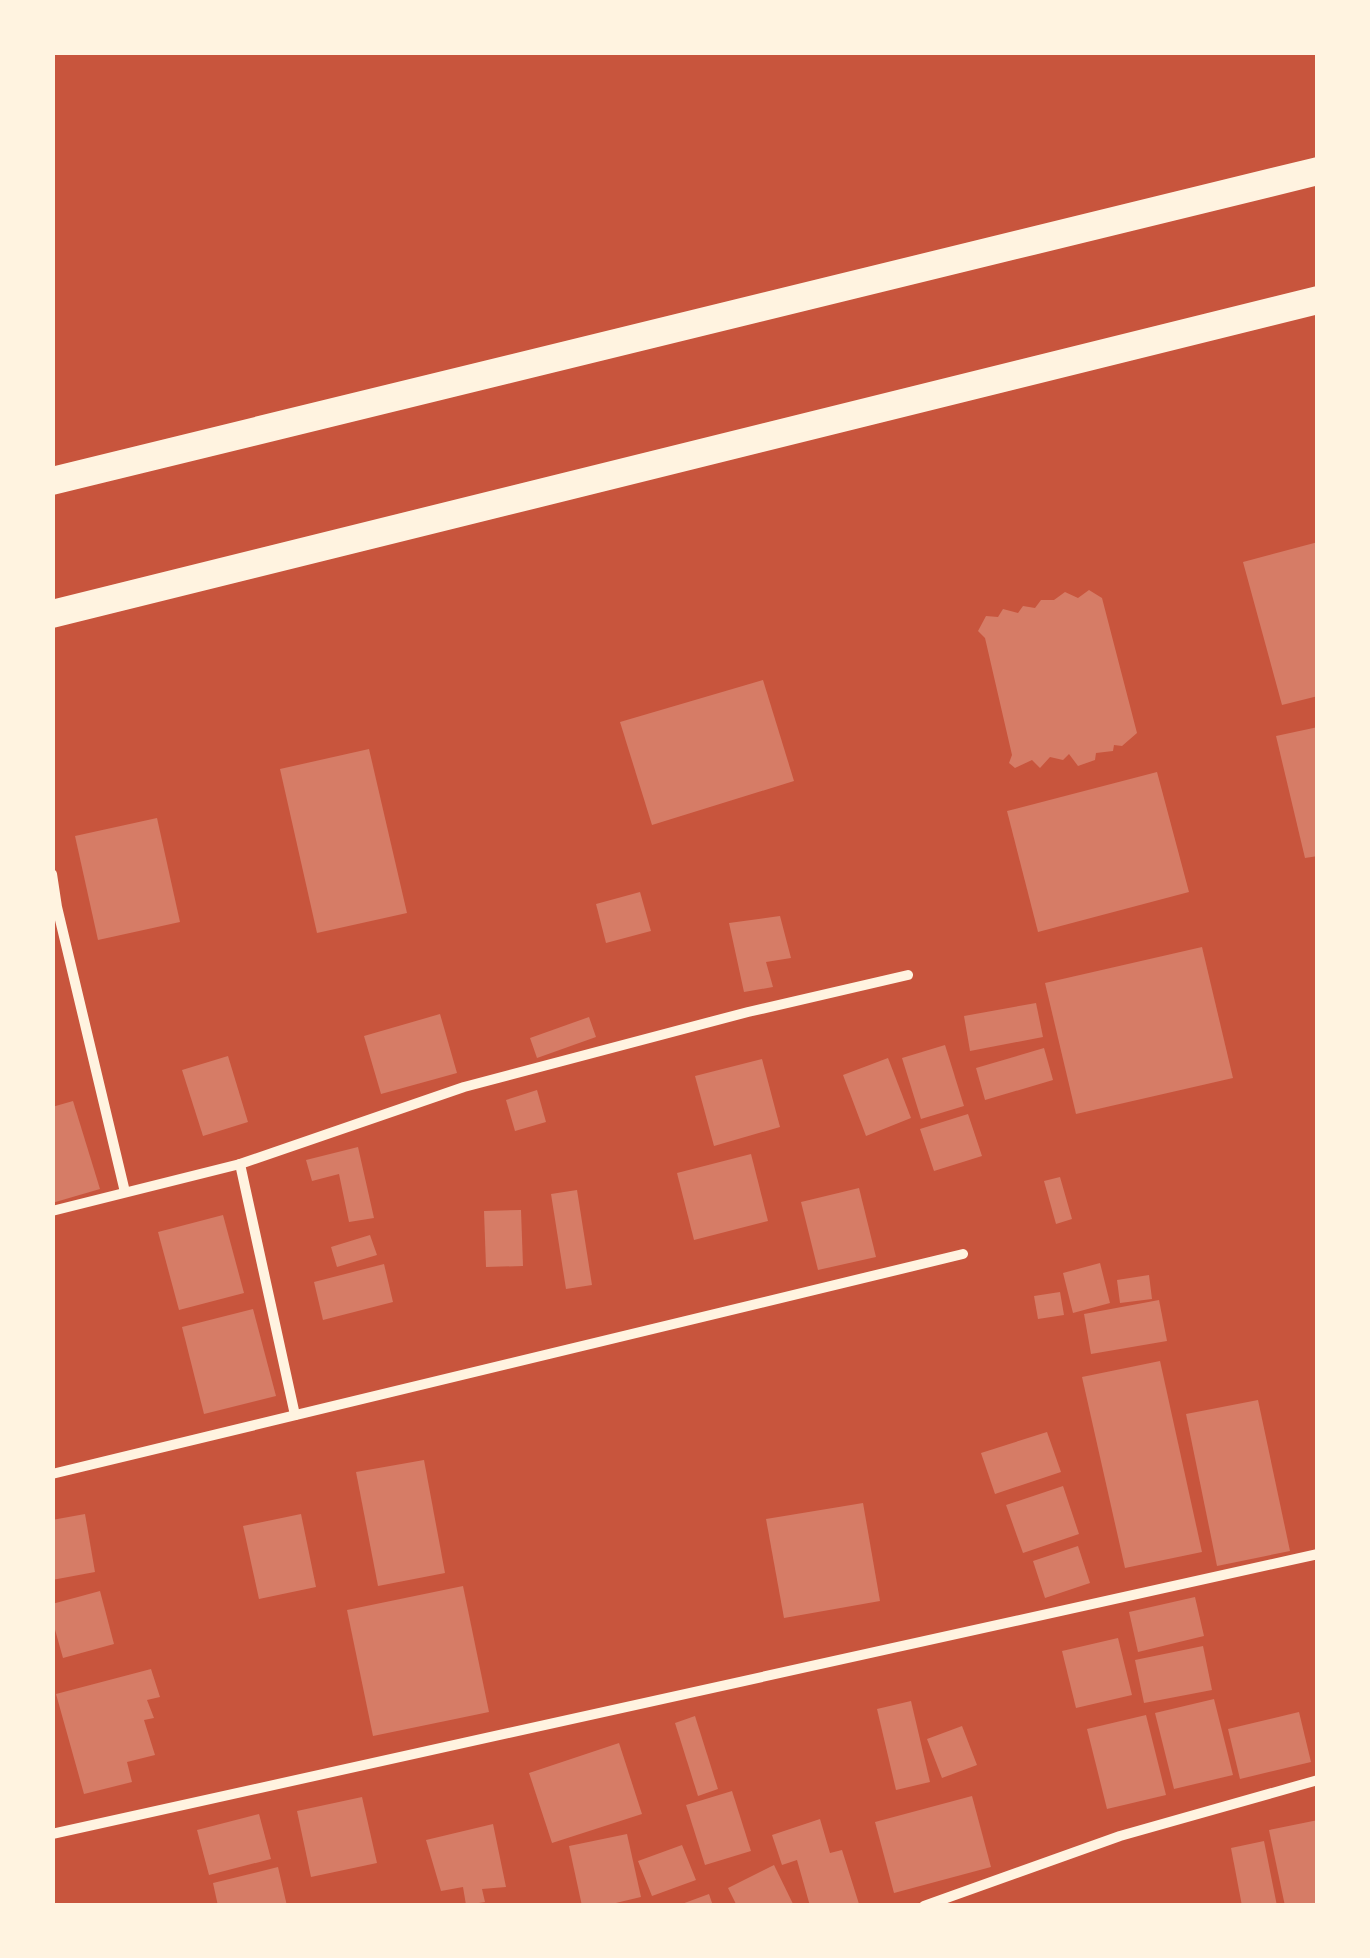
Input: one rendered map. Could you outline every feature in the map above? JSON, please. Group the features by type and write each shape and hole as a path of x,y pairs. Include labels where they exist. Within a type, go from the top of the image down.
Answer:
{"highway":[{"path":"52,480 1318,170"},
{"path":"52,614 1318,300"}],"street":[{"path":"52,874 126,1192"},
{"path":"52,1211 240,1164 464,1087 748,1012 908,975"},
{"path":"240,1164 295,1415"},
{"path":"52,1474 964,1254"},
{"path":"52,1834 1318,1554"},
{"path":"924,1906 1120,1836 1318,1780"}],"building":[{"path":"1318,542 1318,696 1282,705 1243,562"},
{"path":"1089,590 1102,598 1137,733 1122,746 1114,745 1113,751 1096,753 1095,760 1078,766 1069,754 1063,760 1050,757 1040,768 1032,760 1015,768 1009,763 1012,755 985,638 978,631 986,616 998,617 1003,609 1018,613 1023,606 1035,608 1041,600 1054,600 1065,592 1078,598"},
{"path":"763,680 794,781 652,825 620,722"},
{"path":"1318,727 1318,856 1305,858 1276,736"},
{"path":"369,749 407,913 317,933 280,769"},
{"path":"1157,772 1189,892 1038,932 1007,811"},
{"path":"157,818 180,922 98,940 75,836"},
{"path":"640,892 651,931 606,943 596,904"},
{"path":"780,916 791,958 766,962 773,987 744,992 729,923"},
{"path":"1202,947 1233,1078 1076,1114 1045,983"},
{"path":"1036,1003 1043,1037 970,1051 964,1016"},
{"path":"440,1014 457,1073 381,1094 364,1036"},
{"path":"589,1017 596,1037 537,1058 530,1038"},
{"path":"945,1045 964,1106 921,1119 902,1058"},
{"path":"1044,1048 1053,1080 985,1100 976,1068"},
{"path":"228,1056 248,1122 203,1136 182,1070"},
{"path":"888,1058 911,1118 866,1136 843,1075"},
{"path":"762,1059 780,1127 714,1146 695,1076"},
{"path":"537,1090 546,1122 515,1131 506,1100"},
{"path":"73,1101 100,1189 52,1203 52,1107"},
{"path":"968,1114 982,1156 934,1171 920,1129"},
{"path":"358,1147 374,1218 349,1222 339,1174 312,1181 306,1160"},
{"path":"751,1154 768,1221 694,1240 677,1173"},
{"path":"1060,1177 1072,1219 1056,1224 1044,1181"},
{"path":"859,1188 876,1257 818,1270 801,1202"},
{"path":"577,1190 592,1285 566,1289 551,1194"},
{"path":"521,1210 523,1266 486,1267 484,1211"},
{"path":"223,1215 244,1293 179,1310 158,1232"},
{"path":"370,1235 377,1255 337,1267 331,1247"},
{"path":"1100,1263 1110,1303 1073,1313 1063,1273"},
{"path":"384,1264 393,1302 323,1320 314,1282"},
{"path":"1149,1275 1152,1299 1120,1303 1117,1280"},
{"path":"1060,1292 1064,1315 1038,1319 1034,1296"},
{"path":"1159,1300 1167,1341 1091,1354 1084,1314"},
{"path":"253,1309 276,1396 204,1414 182,1327"},
{"path":"1160,1361 1202,1552 1125,1568 1082,1377"},
{"path":"1258,1400 1290,1551 1217,1566 1186,1414"},
{"path":"1047,1432 1061,1472 995,1494 981,1453"},
{"path":"424,1460 445,1573 378,1586 356,1472"},
{"path":"1063,1486 1079,1534 1023,1553 1006,1505"},
{"path":"863,1503 880,1601 784,1618 766,1519"},
{"path":"85,1514 95,1572 52,1580 52,1520"},
{"path":"301,1514 316,1587 259,1599 243,1526"},
{"path":"1078,1546 1090,1583 1045,1598 1033,1561"},
{"path":"463,1586 489,1712 373,1736 347,1610"},
{"path":"100,1591 114,1644 63,1658 52,1604"},
{"path":"1195,1597 1204,1636 1138,1652 1129,1612"},
{"path":"1118,1638 1132,1695 1076,1708 1062,1651"},
{"path":"1203,1646 1212,1690 1144,1703 1135,1660"},
{"path":"151,1669 160,1697 147,1700 154,1718 144,1720 155,1755 127,1762 132,1782 84,1794 56,1694"},
{"path":"1214,1699 1233,1775 1174,1789 1155,1713"},
{"path":"911,1701 930,1782 896,1790 877,1709"},
{"path":"1299,1712 1311,1762 1240,1779 1228,1729"},
{"path":"1146,1715 1166,1795 1107,1809 1087,1729"},
{"path":"695,1716 718,1789 698,1796 675,1723"},
{"path":"962,1726 977,1765 942,1778 927,1739"},
{"path":"619,1743 642,1814 552,1843 529,1773"},
{"path":"732,1791 751,1851 705,1865 686,1805"},
{"path":"972,1796 991,1867 894,1893 875,1822"},
{"path":"362,1797 377,1863 311,1877 297,1811"},
{"path":"259,1814 271,1859 209,1875 197,1830"},
{"path":"820,1819 830,1853 842,1850 859,1904 810,1906 797,1860 782,1865 772,1835"},
{"path":"1318,1820 1318,1906 1285,1906 1269,1830"},
{"path":"493,1824 506,1887 482,1889 485,1902 466,1905 463,1887 441,1891 426,1840"},
{"path":"627,1834 641,1897 603,1906 582,1906 569,1846"},
{"path":"1264,1841 1277,1906 1242,1906 1231,1848"},
{"path":"682,1845 696,1880 652,1896 638,1861"},
{"path":"774,1865 794,1906 737,1906 728,1888"},
{"path":"278,1867 287,1906 218,1906 213,1883"},
{"path":"709,1894 713,1906 679,1906 679,1905"}]}
